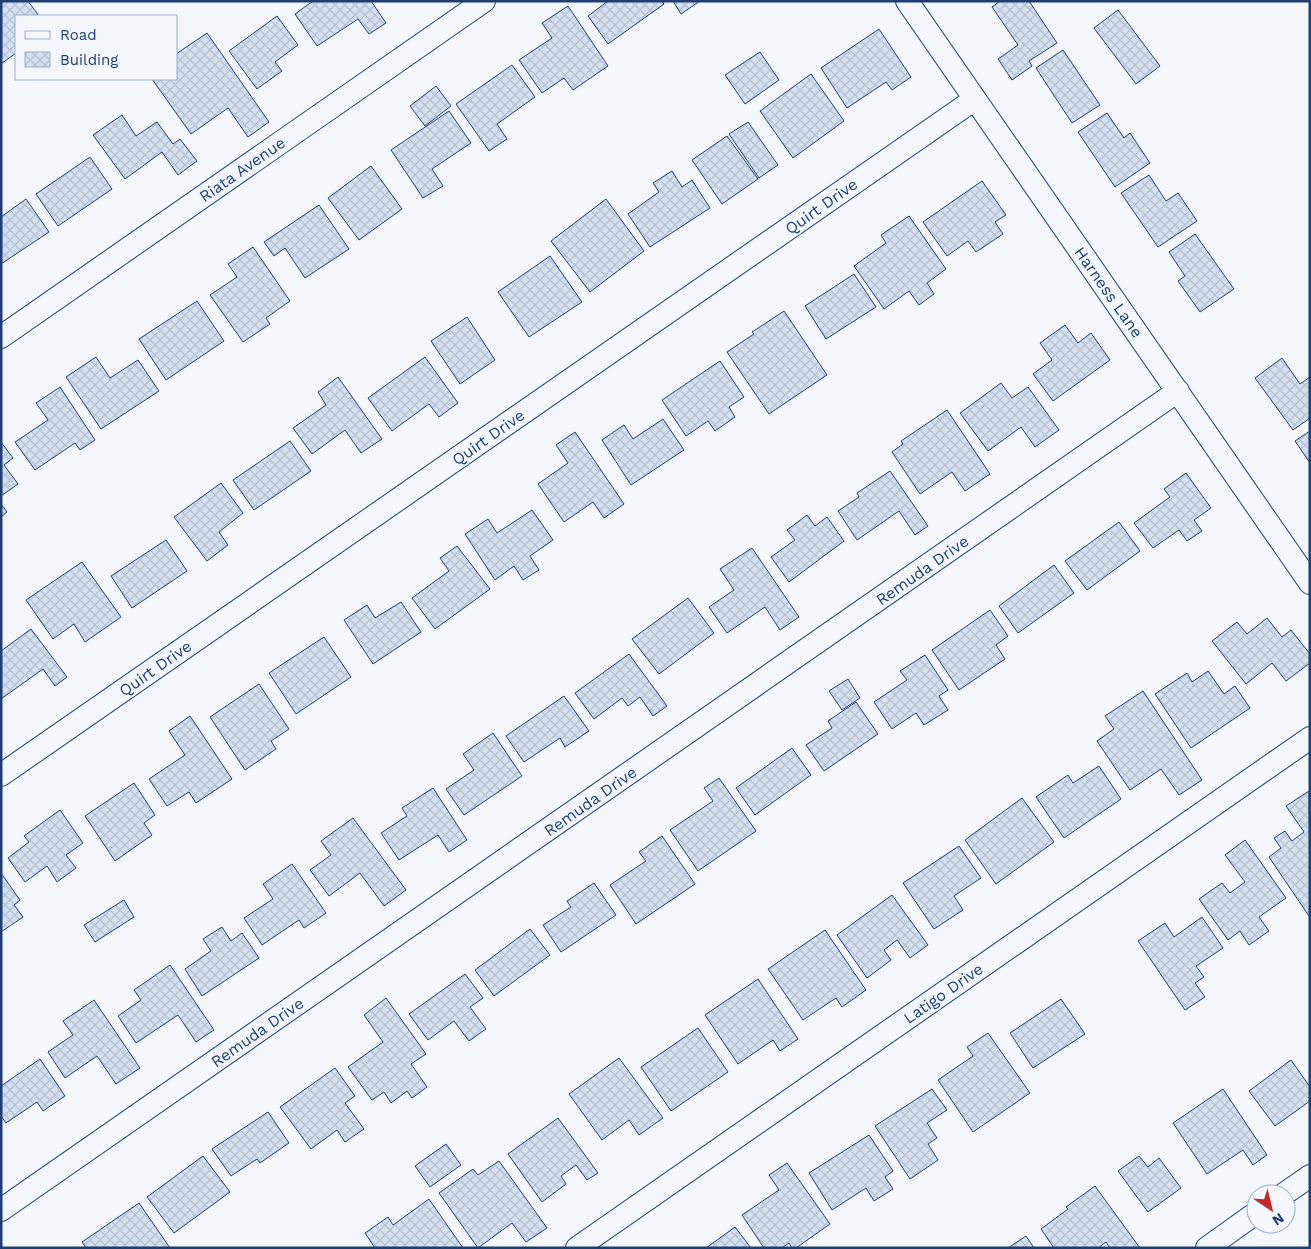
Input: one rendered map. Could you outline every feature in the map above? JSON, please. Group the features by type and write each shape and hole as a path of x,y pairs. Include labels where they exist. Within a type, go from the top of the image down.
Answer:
{"street":[{"name":"Riata Avenue","path":"1,337 484,1"},
{"name":"Harness Lane","path":"907,1 1310,583"},
{"name":"Quirt Drive","path":"1,775 975,99"},
{"name":"Remuda Drive","path":"1,1210 1178,392"},
{"name":"Latigo Drive","path":"577,1248 1310,738"},
{"path":"1296,1186 1310,1176"},
{"path":"1207,1248 1246,1220"}],"building":[{"path":"1,1 28,1 38,15 15,15 15,54 1,64"},
{"path":"313,1 371,1 386,23 369,34 358,19 317,46 295,14"},
{"path":"608,1 662,1 664,4 608,44 588,16"},
{"path":"673,1 700,1 681,14"},
{"path":"1000,1 1029,1 1057,43 1029,61 1032,66 1012,80 998,59 1018,45 992,7"},
{"path":"568,6 608,66 573,90 564,78 542,93 519,60 552,38 542,23"},
{"path":"1118,10 1160,66 1136,84 1094,28"},
{"path":"277,16 298,45 275,62 282,71 257,89 229,51"},
{"path":"879,29 911,77 892,90 886,82 847,108 821,68"},
{"path":"207,33 269,122 248,137 228,108 191,134 153,80 178,80 178,53"},
{"path":"1063,50 1100,105 1072,123 1036,68"},
{"path":"760,52 779,80 745,104 725,75"},
{"path":"512,65 535,97 497,124 507,139 489,151 456,104"},
{"path":"811,74 844,121 793,158 760,111"},
{"path":"436,86 451,106 425,126 410,106"},
{"path":"449,111 471,143 432,169 443,186 423,198 391,150"},
{"path":"1107,113 1124,138 1130,133 1150,163 1115,187 1078,132"},
{"path":"122,115 136,136 157,122 173,144 180,139 197,161 178,175 162,152 125,179 93,135"},
{"path":"748,122 778,165 759,178 729,134"},
{"path":"727,136 758,179 722,204 692,160"},
{"path":"90,157 112,189 58,226 36,194"},
{"path":"371,166 402,209 359,240 328,198"},
{"path":"672,171 682,187 692,180 710,208 650,247 628,214 659,192 653,183"},
{"path":"1149,175 1166,201 1178,193 1197,221 1158,247 1121,193"},
{"path":"982,181 1006,215 995,222 1003,234 976,252 968,241 947,256 923,222"},
{"path":"26,199 49,232 1,264 1,217"},
{"path":"606,199 644,251 590,292 551,241"},
{"path":"319,205 349,249 305,278 285,248 274,256 264,242"},
{"path":"909,216 946,269 927,283 934,294 919,305 909,291 884,309 854,266 886,243 881,235"},
{"path":"1195,234 1234,289 1200,312 1178,281 1185,276 1169,252"},
{"path":"253,247 290,301 266,318 270,324 243,342 210,295 237,277 228,264"},
{"path":"550,256 582,302 529,337 498,292"},
{"path":"854,274 876,307 826,339 805,306"},
{"path":"197,301 224,341 166,380 139,339"},
{"path":"784,311 827,375 769,414 727,352 754,334 752,332"},
{"path":"467,317 495,360 460,384 431,341"},
{"path":"1065,325 1078,343 1091,333 1110,360 1053,401 1033,374 1052,360 1040,343"},
{"path":"96,357 110,378 138,360 159,391 101,429 66,377"},
{"path":"425,357 458,403 439,417 429,404 392,431 368,398"},
{"path":"1282,358 1300,384 1310,377 1310,418 1293,430 1255,378"},
{"path":"720,361 744,397 729,407 735,417 715,431 708,421 686,436 662,400"},
{"path":"338,377 382,439 361,453 345,430 312,454 293,428 326,405 318,392"},
{"path":"1001,383 1012,398 1028,387 1059,430 1035,447 1021,427 988,451 960,413"},
{"path":"60,387 95,440 80,450 75,443 35,470 15,442 48,420 36,403"},
{"path":"947,410 990,474 965,491 952,472 920,494 892,452 903,444 901,441"},
{"path":"663,419 684,450 631,485 602,440 624,425 633,439"},
{"path":"1310,431 1310,463 1295,441"},
{"path":"575,432 624,504 604,518 593,502 564,522 538,484 568,463 556,445"},
{"path":"290,441 311,471 254,510 233,480"},
{"path":"1,442 13,458 4,465 18,484 1,496"},
{"path":"890,471 928,526 915,535 899,511 857,540 838,511 859,497 857,493"},
{"path":"1186,473 1211,508 1194,520 1202,531 1187,541 1179,530 1153,548 1134,523 1170,497 1164,489"},
{"path":"221,483 243,513 219,532 228,545 207,561 174,517"},
{"path":"1,504 7,512 1,517"},
{"path":"532,510 553,540 530,556 539,570 523,580 514,566 495,580 465,534 488,519 497,533"},
{"path":"807,515 815,526 827,517 844,541 789,582 771,557 795,540 787,530"},
{"path":"1119,522 1140,551 1087,590 1065,561"},
{"path":"166,540 187,571 132,608 111,576"},
{"path":"457,546 490,589 435,629 412,598 449,571 440,558"},
{"path":"752,548 799,617 780,630 765,607 727,633 709,607 734,590 720,569"},
{"path":"82,562 121,617 85,642 74,624 53,639 26,600"},
{"path":"1054,565 1074,593 1018,633 999,606"},
{"path":"688,598 714,633 659,674 632,639"},
{"path":"401,602 421,632 373,664 344,620 367,605 375,618"},
{"path":"990,610 1008,636 996,645 1005,659 959,690 932,650"},
{"path":"1267,618 1282,637 1291,630 1310,654 1310,663 1286,681 1272,663 1246,684 1212,641 1237,622 1247,634"},
{"path":"31,629 67,677 55,686 43,669 1,699 1,651"},
{"path":"324,637 351,677 296,714 269,673"},
{"path":"629,654 667,706 653,716 640,697 628,706 622,698 594,719 575,693"},
{"path":"925,655 948,690 939,696 948,710 924,725 916,713 892,729 874,702 907,680 900,671"},
{"path":"1208,671 1224,694 1235,686 1250,708 1191,748 1155,694 1187,673 1192,682"},
{"path":"848,679 860,698 842,710 829,691"},
{"path":"259,684 289,729 271,741 276,749 245,770 210,717"},
{"path":"1143,691 1202,780 1179,795 1161,769 1130,790 1097,741 1114,729 1105,716"},
{"path":"564,696 589,731 565,747 560,738 524,762 506,736"},
{"path":"856,702 878,734 824,771 806,745 832,728 828,721"},
{"path":"190,716 232,779 196,803 189,792 167,806 149,779 185,755 169,731"},
{"path":"493,733 522,776 464,815 446,789 474,770 463,754"},
{"path":"792,748 811,775 755,815 736,788"},
{"path":"1099,766 1121,799 1064,838 1036,797 1068,775 1073,783"},
{"path":"719,778 756,831 698,871 670,830 713,801 704,788"},
{"path":"134,783 155,815 144,823 152,835 115,861 85,816"},
{"path":"433,788 467,840 449,852 438,835 399,860 381,833 407,816 402,808"},
{"path":"1309,791 1309,916 1269,857 1281,848 1274,838 1285,831 1292,841 1304,832 1286,806"},
{"path":"1022,798 1054,842 996,884 965,840"},
{"path":"60,810 83,843 66,855 76,868 57,882 47,866 25,882 8,858 29,842 24,836"},
{"path":"353,818 406,890 384,906 360,873 329,896 310,870 331,855 321,841"},
{"path":"662,836 695,884 636,924 610,885 646,861 639,852"},
{"path":"1245,840 1286,898 1259,917 1269,931 1249,945 1240,931 1228,940 1199,899 1222,883 1230,893 1245,882 1225,855"},
{"path":"959,846 981,878 954,896 963,910 934,929 903,883"},
{"path":"292,864 326,913 304,928 299,920 262,945 244,918 273,899 263,884"},
{"path":"1,873 20,900 14,905 23,917 1,932"},
{"path":"594,883 616,915 561,952 543,925 571,907 567,901"},
{"path":"892,895 928,945 910,958 897,940 884,950 891,960 867,978 837,935"},
{"path":"124,900 134,917 95,942 84,925"},
{"path":"1202,917 1223,948 1196,966 1204,977 1195,983 1205,997 1185,1010 1138,941 1165,923 1174,937"},
{"path":"222,927 231,941 242,933 259,958 202,996 185,969 211,951 203,939"},
{"path":"530,929 550,955 494,996 475,970"},
{"path":"825,930 866,990 842,1007 836,998 803,1020 768,969"},
{"path":"170,965 214,1030 196,1042 178,1015 136,1043 118,1016 141,1000 134,990"},
{"path":"465,974 483,998 470,1007 486,1029 469,1041 454,1021 428,1040 409,1014"},
{"path":"758,979 798,1039 780,1051 773,1040 738,1064 705,1015"},
{"path":"386,998 426,1054 411,1064 427,1087 412,1098 407,1091 391,1103 384,1092 372,1100 348,1067 383,1042 364,1015"},
{"path":"1061,999 1085,1034 1033,1068 1010,1033"},
{"path":"94,1000 140,1068 116,1084 97,1056 65,1078 48,1052 73,1035 63,1021"},
{"path":"698,1028 728,1072 671,1111 641,1067"},
{"path":"988,1033 1030,1093 973,1132 938,1080 973,1056 967,1047"},
{"path":"619,1058 663,1118 639,1135 629,1120 602,1140 569,1094"},
{"path":"40,1059 65,1096 43,1111 37,1102 6,1123 1,1116 1,1086"},
{"path":"1291,1060 1310,1087 1310,1101 1275,1126 1249,1091"},
{"path":"335,1068 355,1096 345,1103 364,1129 345,1142 337,1130 311,1149 280,1107"},
{"path":"932,1089 947,1110 927,1123 937,1138 928,1144 938,1160 910,1179 875,1126"},
{"path":"1223,1089 1267,1155 1253,1165 1243,1150 1207,1174 1173,1123"},
{"path":"268,1112 289,1143 260,1163 257,1159 231,1176 212,1149"},
{"path":"558,1118 598,1173 587,1180 576,1165 561,1176 566,1184 542,1202 508,1154"},
{"path":"869,1135 893,1171 885,1177 893,1189 874,1201 866,1188 832,1210 809,1173"},
{"path":"446,1144 461,1165 430,1187 415,1166"},
{"path":"203,1156 230,1192 174,1233 147,1197"},
{"path":"1139,1156 1148,1167 1159,1158 1181,1188 1148,1212 1118,1171"},
{"path":"499,1161 547,1228 526,1242 512,1223 478,1248 439,1193 473,1169 478,1175"},
{"path":"787,1163 830,1224 796,1248 792,1248 789,1243 782,1248 764,1248 742,1215 779,1190 769,1175"},
{"path":"1095,1186 1140,1248 1110,1248 1106,1242 1098,1248 1054,1248 1041,1229 1068,1209 1066,1207"},
{"path":"429,1199 463,1248 375,1248 365,1233 388,1217 393,1225"},
{"path":"139,1203 170,1248 86,1248 82,1242"},
{"path":"735,1227 751,1248 706,1248"},
{"path":"1026,1236 1034,1248 1008,1248"}]}
